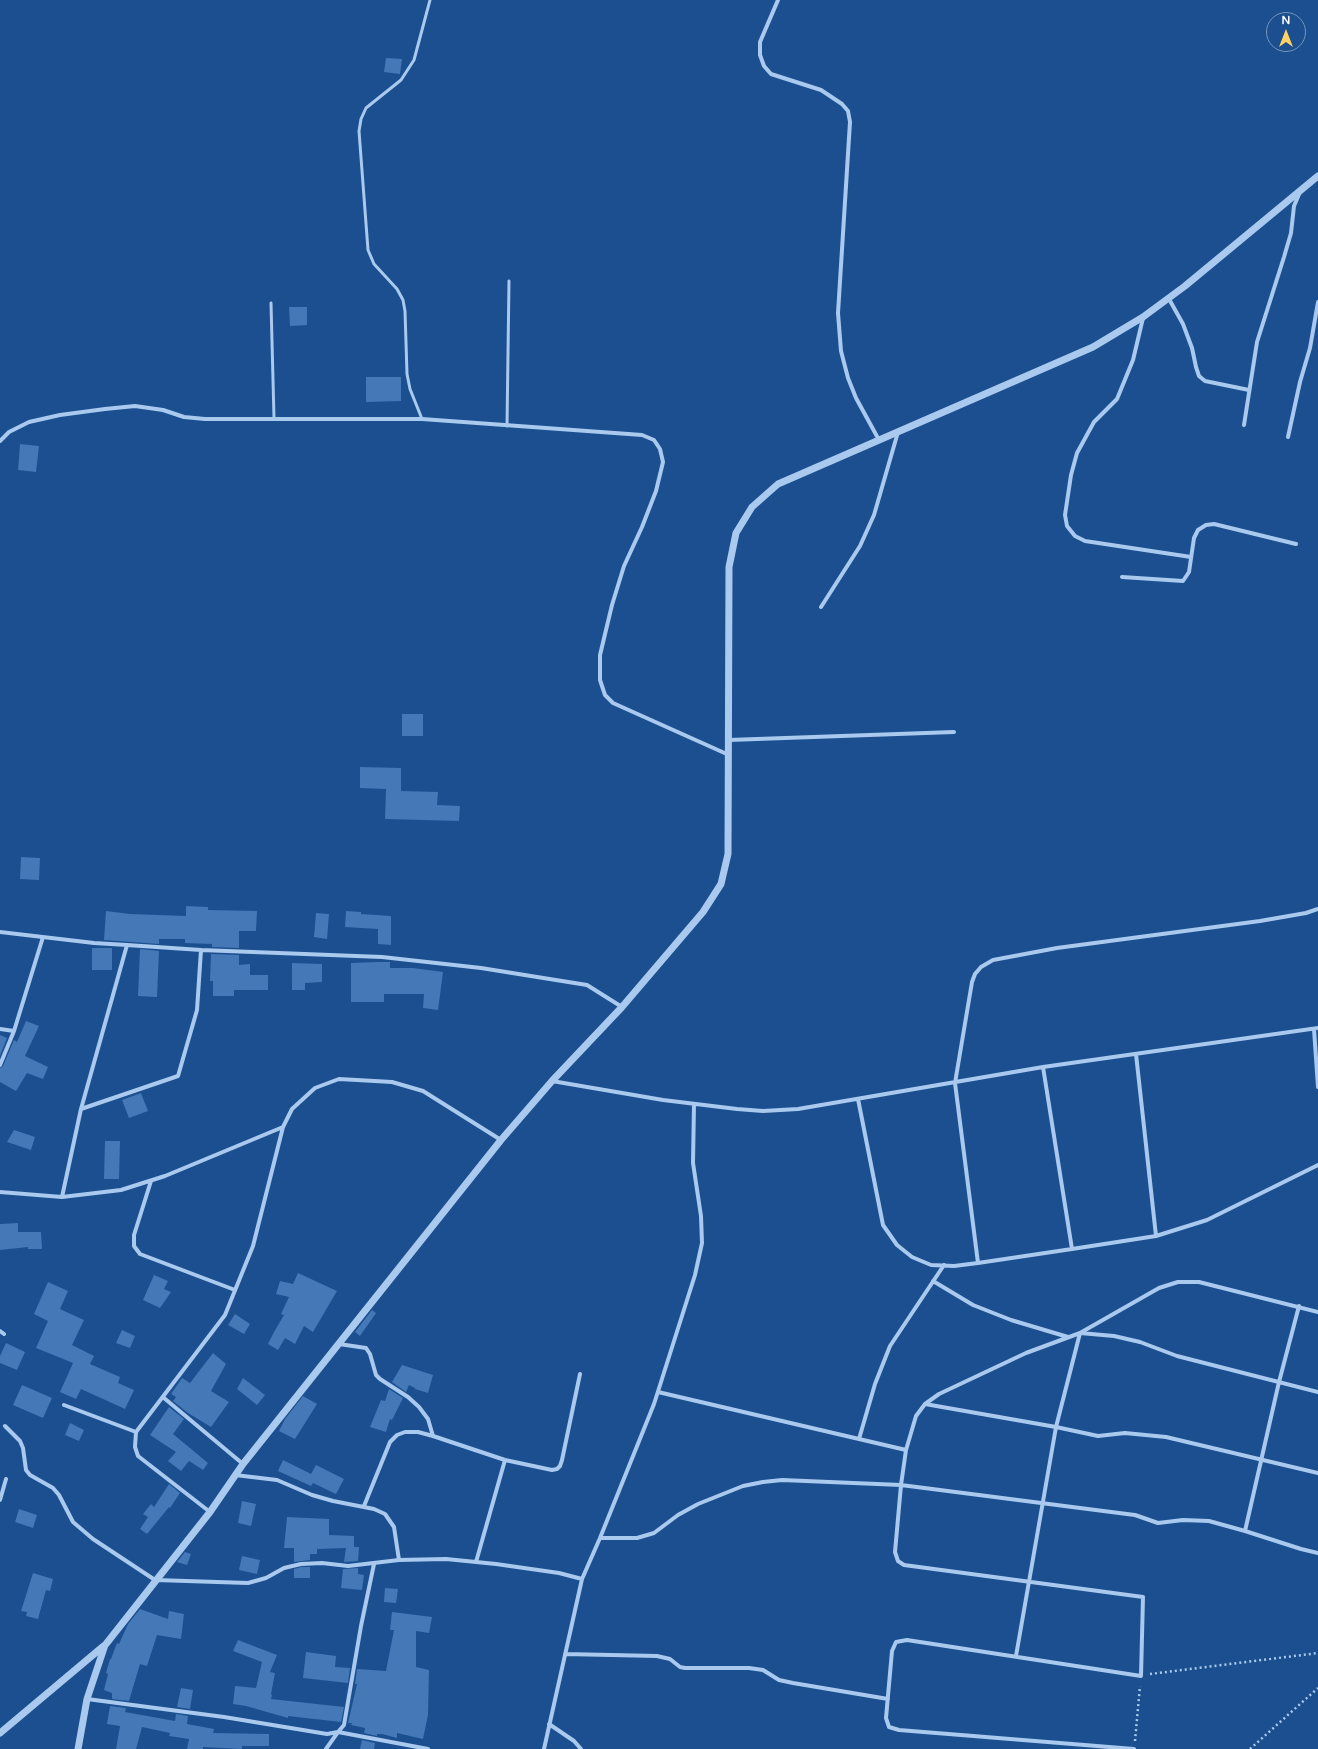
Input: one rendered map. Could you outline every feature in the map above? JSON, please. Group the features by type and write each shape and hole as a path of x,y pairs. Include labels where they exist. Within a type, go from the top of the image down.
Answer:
{"street":[{"path":"778,0 760,42 760,54 764,66 771,74 821,90 842,104 848,111 850,122 838,313 841,351 848,378 856,398 879,440"},
{"path":"0,1733 106,1644 210,1512 243,1464 501,1140 552,1081 622,1007 703,912 721,884 728,854 729,567 736,533 752,507 778,484 1093,347 1144,317 1169,299 1318,176"},
{"path":"1244,425 1257,342 1291,233 1294,206 1300,190"},
{"path":"1169,299 1192,348 1199,376 1205,380 1215,383 1249,390"},
{"path":"1288,438 1300,382 1311,341 1318,302"},
{"path":"1144,317 1134,360 1117,399 1094,422 1078,453 1071,475 1065,515 1067,526 1075,536 1085,541 1191,557"},
{"path":"0,441 8,432 29,422 105,409 135,406 163,410 184,417 205,420 274,418 422,420 642,435 654,440 660,449 663,462 656,491 642,527 624,566 612,605 600,655 600,680 605,695 613,703 729,755"},
{"path":"821,607 860,546 874,515 898,432"},
{"path":"1122,577 1183,581 1189,572 1194,538 1198,530 1214,524 1296,544"},
{"path":"729,740 954,732"},
{"path":"978,1263 955,1083 972,982 975,974 981,967 994,960 1057,948 1260,921 1306,913 1318,909"},
{"path":"0,932 201,950 382,957 481,968 587,985 622,1007"},
{"path":"0,1065 14,1031 44,937"},
{"path":"62,1197 82,1109 127,944"},
{"path":"82,1109 178,1076 197,1010 201,950"},
{"path":"552,1081 694,1104 763,1111 798,1109 1043,1067 1316,1028 1318,1087"},
{"path":"0,1029 14,1031"},
{"path":"1136,1054 1156,1236"},
{"path":"1043,1067 1072,1249"},
{"path":"210,1512 138,1456 135,1447 136,1432 164,1398 225,1315 253,1246 283,1127 292,1109 315,1088 339,1079 362,1079 392,1082 422,1091 501,1140"},
{"path":"858,1099 882,1226 897,1245 912,1257 931,1265 978,1263 1156,1236 1207,1220 1318,1165"},
{"path":"544,1749 582,1579 600,1538 658,1392 695,1275 702,1243 702,1216 693,1164 694,1104"},
{"path":"0,1192 62,1197 120,1190 151,1181 283,1127"},
{"path":"151,1181 134,1235 134,1246 140,1254 235,1290"},
{"path":"859,1439 875,1384 890,1346 944,1265"},
{"path":"933,1281 974,1305 986,1310 1011,1320 1068,1337"},
{"path":"1134,1749 899,1730 889,1727 886,1718 892,1651 896,1642 907,1640 1141,1676 1144,1597 904,1565 898,1560 895,1552 901,1485 906,1450 916,1416 925,1404 939,1394 1026,1353 1080,1333 1159,1288 1178,1282 1199,1282 1318,1312"},
{"path":"1245,1531 1279,1382 1299,1306"},
{"path":"1080,1333 1114,1336 1140,1342 1177,1356 1318,1392"},
{"path":"1016,1656 1056,1427 1080,1333"},
{"path":"339,1344 366,1348 370,1354 376,1375 380,1380 408,1397 419,1406 428,1419 433,1436"},
{"path":"364,1506 390,1442 397,1435 405,1432 418,1432 433,1436 505,1460 552,1470 557,1469 560,1466 580,1374"},
{"path":"658,1392 906,1450"},
{"path":"164,1398 243,1464"},
{"path":"925,1404 1056,1427 1098,1436 1126,1433 1166,1437 1318,1472"},
{"path":"64,1405 136,1432"},
{"path":"5,1426 20,1441 23,1448 26,1470 30,1475 53,1488 59,1495 73,1522 93,1539 155,1580 248,1583 266,1578 284,1568 301,1564 322,1563 348,1566 399,1560 446,1559 559,1573 582,1579"},
{"path":"476,1562 505,1460"},
{"path":"235,1475 277,1480 312,1495 333,1501 364,1506 385,1514 394,1527 399,1560"},
{"path":"0,1500 6,1479"},
{"path":"600,1538 637,1538 654,1534 678,1515 698,1504 743,1486 782,1480 901,1485 1135,1515 1158,1523 1200,1520 1245,1531 1318,1553"},
{"path":"326,1749 344,1725 374,1564"},
{"path":"78,1749 87,1699 106,1644"},
{"path":"565,1654 657,1656 670,1659 685,1668 756,1669 763,1670 779,1680 888,1699"},
{"path":"87,1699 224,1717 327,1734 338,1732 428,1749"},
{"path":"549,1724 574,1741 580,1749"}],"lane":[{"path":"422,420 410,389 407,374 405,310 402,300 397,289 374,264 368,250 359,131 361,119 366,108 401,80 414,60 430,0"},
{"path":"507,426 509,281"},
{"path":"271,303 274,418"}],"path":[{"path":"1134,1749 1141,1676 1318,1653"},
{"path":"1250,1749 1318,1688"}],"building":[{"path":"386,58 402,59 400,74 384,72"},
{"path":"289,307 307,307 307,325 290,326"},
{"path":"366,377 401,377 401,401 366,402"},
{"path":"20,444 39,446 36,472 18,470"},
{"path":"402,714 423,714 423,736 402,736"},
{"path":"360,767 401,768 401,791 438,792 437,805 460,806 459,821 385,819 386,789 360,788"},
{"path":"21,857 40,858 39,880 20,879"},
{"path":"186,906 208,907 208,910 257,911 256,931 239,931 239,948 212,947 212,944 185,943 185,939 159,939 159,944 104,940 106,911 130,914 186,916"},
{"path":"346,911 361,912 361,914 391,916 391,945 378,944 378,929 345,927"},
{"path":"316,913 329,914 327,939 314,937"},
{"path":"92,948 112,948 112,970 92,970"},
{"path":"140,949 159,951 157,997 138,996"},
{"path":"211,954 239,955 239,965 250,964 250,975 268,975 268,990 234,990 234,996 213,996 213,981 210,981"},
{"path":"390,962 390,968 413,968 443,972 438,1010 423,1008 424,994 384,994 384,1002 351,1002 351,963"},
{"path":"292,963 322,964 322,982 305,983 305,990 292,990"},
{"path":"26,1021 39,1026 25,1056 48,1067 43,1079 27,1073 16,1091 0,1082 0,1068 3,1066 14,1040 17,1042"},
{"path":"0,1035 7,1038 0,1056"},
{"path":"141,1093 148,1111 129,1118 122,1100"},
{"path":"14,1130 35,1137 31,1150 7,1142"},
{"path":"105,1141 120,1141 119,1179 104,1179"},
{"path":"18,1223 18,1232 41,1232 42,1249 28,1249 28,1247 0,1250 0,1224"},
{"path":"298,1273 337,1291 313,1332 304,1326 295,1344 285,1338 278,1350 268,1344 284,1315 281,1314 289,1297 276,1294 280,1281 293,1284"},
{"path":"154,1275 168,1281 164,1289 171,1292 160,1308 143,1300"},
{"path":"48,1282 68,1291 60,1309 84,1320 72,1345 94,1356 90,1364 120,1377 118,1383 134,1390 125,1409 81,1389 76,1399 60,1392 73,1363 36,1348 48,1321 34,1314"},
{"path":"372,1310 376,1313 360,1336 355,1332"},
{"path":"235,1314 250,1324 244,1334 228,1325"},
{"path":"122,1330 135,1336 130,1348 116,1343"},
{"path":"6,1343 25,1352 17,1370 0,1363 0,1356"},
{"path":"213,1353 226,1364 211,1391 229,1402 211,1427 188,1413 173,1401 176,1397 171,1394 182,1378 190,1383"},
{"path":"402,1365 433,1375 428,1393 415,1389 409,1385 406,1392 392,1382"},
{"path":"243,1378 265,1395 257,1405 237,1389"},
{"path":"22,1385 52,1398 43,1418 13,1405"},
{"path":"389,1389 403,1398 392,1420 390,1419 386,1432 370,1427 381,1400 385,1401"},
{"path":"303,1396 317,1404 295,1439 279,1431 285,1419"},
{"path":"169,1407 184,1419 173,1434 208,1463 203,1470 189,1461 181,1471 168,1461 176,1452 150,1435"},
{"path":"70,1423 84,1430 79,1441 65,1435"},
{"path":"283,1460 311,1474 316,1465 344,1479 336,1494 313,1483 311,1486 278,1471"},
{"path":"169,1484 180,1493 170,1508 169,1507 147,1534 140,1529 148,1517 143,1514 151,1504 154,1507"},
{"path":"242,1501 256,1504 251,1526 238,1523"},
{"path":"19,1509 37,1515 33,1528 15,1522"},
{"path":"287,1517 329,1519 329,1535 354,1536 354,1547 359,1547 358,1561 344,1562 346,1548 317,1549 317,1554 310,1554 310,1560 294,1562 294,1548 284,1548"},
{"path":"185,1552 191,1554 187,1565 177,1562"},
{"path":"242,1556 260,1560 257,1574 239,1570"},
{"path":"310,1567 310,1578 294,1578 294,1569"},
{"path":"358,1568 358,1574 364,1575 362,1590 341,1588 343,1569"},
{"path":"33,1573 53,1579 50,1591 46,1590 38,1619 26,1616 27,1612 21,1611"},
{"path":"385,1588 398,1589 396,1603 384,1602"},
{"path":"140,1609 168,1619 169,1611 184,1614 181,1639 157,1635 147,1666 140,1664 129,1701 112,1699 112,1693 104,1690 108,1674 106,1673 110,1659 128,1624"},
{"path":"392,1612 432,1617 429,1633 416,1631 416,1667 429,1670 428,1715 423,1739 397,1733 397,1738 382,1734 377,1734 377,1736 364,1733 365,1728 348,1723 357,1684 355,1684 357,1669 386,1671 394,1630 390,1630"},
{"path":"238,1640 277,1655 270,1672 275,1673 271,1699 344,1707 341,1722 288,1716 288,1718 246,1706 233,1704 235,1686 256,1688 262,1662 233,1651"},
{"path":"306,1652 336,1656 335,1667 350,1668 348,1683 303,1678"},
{"path":"181,1688 193,1690 190,1709 177,1707"},
{"path":"110,1706 126,1708 125,1712 175,1721 176,1714 188,1716 187,1724 214,1729 213,1733 269,1734 269,1746 242,1746 242,1749 203,1747 203,1749 187,1749 189,1739 169,1736 170,1733 142,1727 136,1749 116,1749 120,1726 107,1724"},
{"path":"362,1740 375,1743 374,1749 360,1749"}]}
